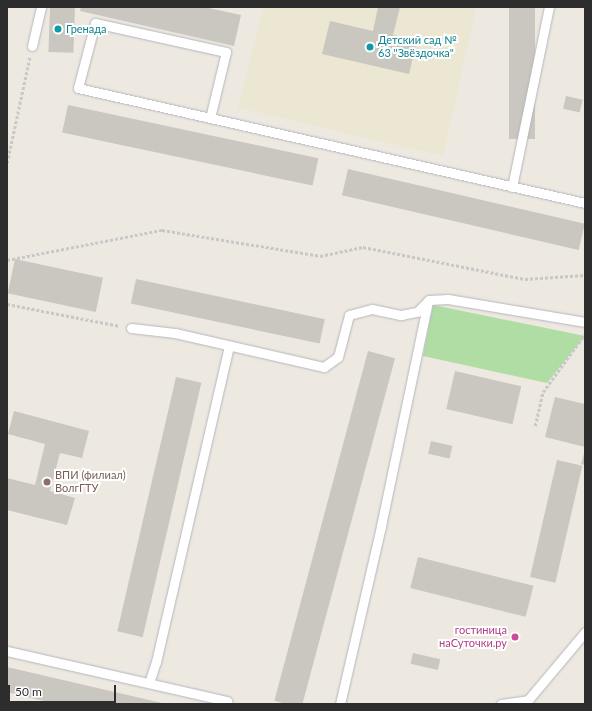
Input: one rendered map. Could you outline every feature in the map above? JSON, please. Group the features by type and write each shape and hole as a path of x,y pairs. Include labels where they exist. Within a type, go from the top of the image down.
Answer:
{"lane":[{"path":"32,46 41,7"},
{"path":"512,187 549,7"},
{"path":"210,118 226,52 95,23 78,88 512,187 585,203"},
{"path":"131,328 175,333 229,347 324,367 338,357 349,314 372,309 401,315 417,312 429,300 448,299 585,322"},
{"path":"340,704 381,526 429,300"},
{"path":"149,683 156,662 229,347"},
{"path":"501,704 528,700 585,632"},
{"path":"7,651 227,701"}],"path":[{"path":"7,163 32,46"},
{"path":"7,260 162,230 320,256 363,247 525,279 585,275"},
{"path":"7,304 131,328"},
{"path":"535,426 543,392 585,334"}],"shaded area":[{"path":"263,7 476,7 443,156 238,108"}],"green space":[{"path":"433,305 585,336 547,383 423,356"}],"building":[{"name":"Гренада","path":"50,7 75,8 73,53 48,52"},
{"path":"81,7 204,7 241,15 234,46 80,11"},
{"name":"Детский сад № 63 \"Звёздочка\"","path":"378,7 400,7 393,35 417,40 409,74 322,54 330,21 373,31"},
{"path":"509,7 535,7 535,139 509,139"},
{"path":"566,96 583,100 580,112 563,109"},
{"path":"68,105 318,158 313,186 62,132"},
{"path":"348,169 585,224 579,250 342,195"},
{"path":"15,259 103,278 96,312 8,293"},
{"path":"136,279 325,319 320,344 131,303"},
{"path":"368,351 395,358 302,704 287,704 274,701"},
{"path":"455,371 521,386 512,424 446,409"},
{"path":"176,377 201,383 143,637 117,631"},
{"path":"555,397 585,404 585,447 545,437"},
{"path":"14,411 89,431 82,458 60,453 50,491 75,498 67,525 7,510 7,478 35,485 45,444 8,434"},
{"path":"431,441 452,446 450,459 428,454"},
{"path":"585,450 585,465 581,464"},
{"path":"557,460 582,466 555,583 530,577"},
{"path":"418,557 533,586 526,617 410,588"},
{"path":"413,653 440,659 438,670 411,664"},
{"path":"7,667 162,704 56,704 7,692"}],"place":[{"name":"Гренада","path":"58,29"},
{"name":"Детский сад № 63 \"Звёздочка\"","path":"370,47"},
{"name":"ВПИ (филиал) ВолгГТУ","path":"47,482"},
{"name":"гостиница наСуточки.ру","path":"515,637"}]}
